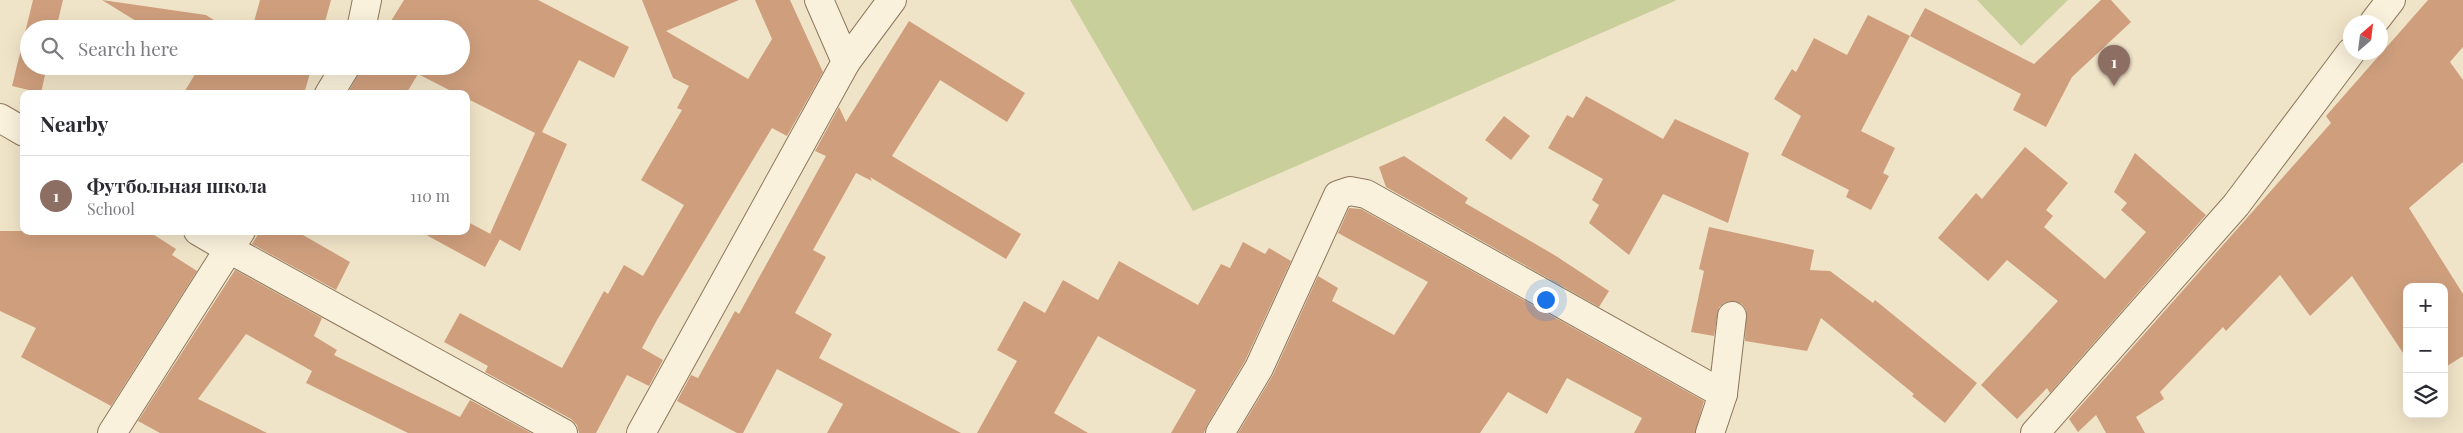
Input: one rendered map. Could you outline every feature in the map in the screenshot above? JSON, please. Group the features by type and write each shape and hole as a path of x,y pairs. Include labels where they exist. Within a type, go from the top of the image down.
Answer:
{"street":[{"path":"363,20 367,0"},
{"path":"819,0 846,62"},
{"path":"641,433 846,62 892,0"},
{"path":"2379,15 2390,0"},
{"path":"2035,433 2236,205 2345,60"},
{"path":"331,90 341,75"},
{"path":"0,118 20,130"},
{"path":"1220,433 1259,368 1338,195 1350,191 1366,194 1723,394"},
{"path":"214,235 235,240 562,433"},
{"path":"112,433 235,240"},
{"path":"1710,433 1723,394 1732,316"}],"green space":[{"path":"1070,0 1677,0 1193,211"},
{"path":"1977,0 2068,0 2021,46"}],"building":[{"path":"33,0 63,0 58,20 28,20"},
{"path":"102,0 206,15 214,20 134,20"},
{"path":"260,0 331,0 325,20 254,20"},
{"path":"404,0 538,0 629,47 614,78 579,60 542,132 567,144 520,251 490,234 535,133 470,100 470,90 449,90 420,75 470,75 470,20 392,20"},
{"path":"642,0 739,0 666,31 748,79 772,39 755,0 790,0 823,72 787,136 772,128 657,320 642,348 663,360 649,386 627,375 596,433 579,433 577,425 571,419 485,372 488,366 444,342 460,313 562,368 604,291 608,294 624,265 643,276 684,205 641,180 682,110 677,108 689,86 673,78"},
{"path":"2101,0 2111,0 2131,22 2072,77 2046,127 2013,110 2021,94 1910,36 1925,8 2034,64"},
{"path":"2428,0 2463,0 2463,47 2450,62 2463,80 2463,162 2409,208 2463,294 2463,356 2448,365 2448,283 2403,283 2403,353 2352,276 2310,316 2280,275 2226,331 2223,327 2160,392 2164,399 2136,417 2145,433 2106,433 2096,415 2078,432 2069,419 2331,123 2326,116 2375,60 2388,60 2388,45"},
{"path":"1868,15 1910,36 1861,131 1895,148 1883,173 1889,176 1871,210 1846,197 1849,190 1781,155 1801,116 1774,99 1792,69 1796,72 1814,38 1847,55"},
{"path":"909,21 1025,93 1007,122 940,80 892,156 1021,234 1006,259 870,177 872,181 856,173 813,250 826,257 795,313 832,334 819,358 961,433 827,433 843,404 777,369 743,433 737,433 677,401 691,375 698,378 735,311 739,314 826,156 815,151 839,107 846,122"},
{"path":"20,53 20,75 45,75 42,90 29,90 12,86"},
{"path":"195,75 309,75 305,90 185,90"},
{"path":"358,75 417,75 408,90 349,90"},
{"path":"1586,96 1663,139 1675,119 1749,153 1728,223 1663,194 1629,255 1589,223 1599,205 1592,200 1603,179 1548,148 1567,115 1573,118"},
{"path":"1504,116 1530,136 1511,160 1485,140"},
{"path":"2025,147 2068,183 2046,210 2053,216 2044,227 2105,279 2146,232 2121,210 2127,203 2114,192 2135,153 2206,215 2050,393 2047,388 2017,419 1981,385 2058,301 2007,260 1988,281 1938,238 1976,193 1982,199"},
{"path":"1404,156 1468,198 1465,203 1556,256 1609,291 1599,307 1386,187 1379,167"},
{"path":"1349,208 1361,209 1704,401 1695,433 1634,433 1642,418 1567,378 1547,414 1508,392 1480,433 1238,433 1273,375 1318,276 1338,288 1332,301 1394,335 1428,282 1338,233"},
{"path":"470,223 500,239 485,267 426,235 470,235"},
{"path":"1709,227 1814,250 1810,270 1830,271 1873,303 1875,300 1977,383 1945,423 1912,396 1914,394 1821,318 1807,351 1745,341 1746,310 1742,304 1734,301 1726,302 1719,307 1714,336 1691,332 1704,271 1699,269"},
{"path":"0,231 20,231 20,235 154,235 176,249 172,255 197,271 111,406 21,357 36,328 0,311"},
{"path":"258,235 303,235 350,262 336,290 252,244"},
{"path":"1243,242 1265,254 1269,248 1291,261 1245,361 1204,433 1171,433 1196,390 1098,336 1054,413 1088,433 977,433 1017,361 997,350 1024,301 1045,313 1063,280 1098,300 1119,261 1198,305 1221,264 1230,268"},
{"path":"235,270 322,318 314,336 337,350 334,355 460,417 470,400 531,433 408,433 306,383 312,371 246,334 198,399 267,433 160,433 138,421"}],"place":[{"name":"Футбольная школа","path":"2114,86"}]}
